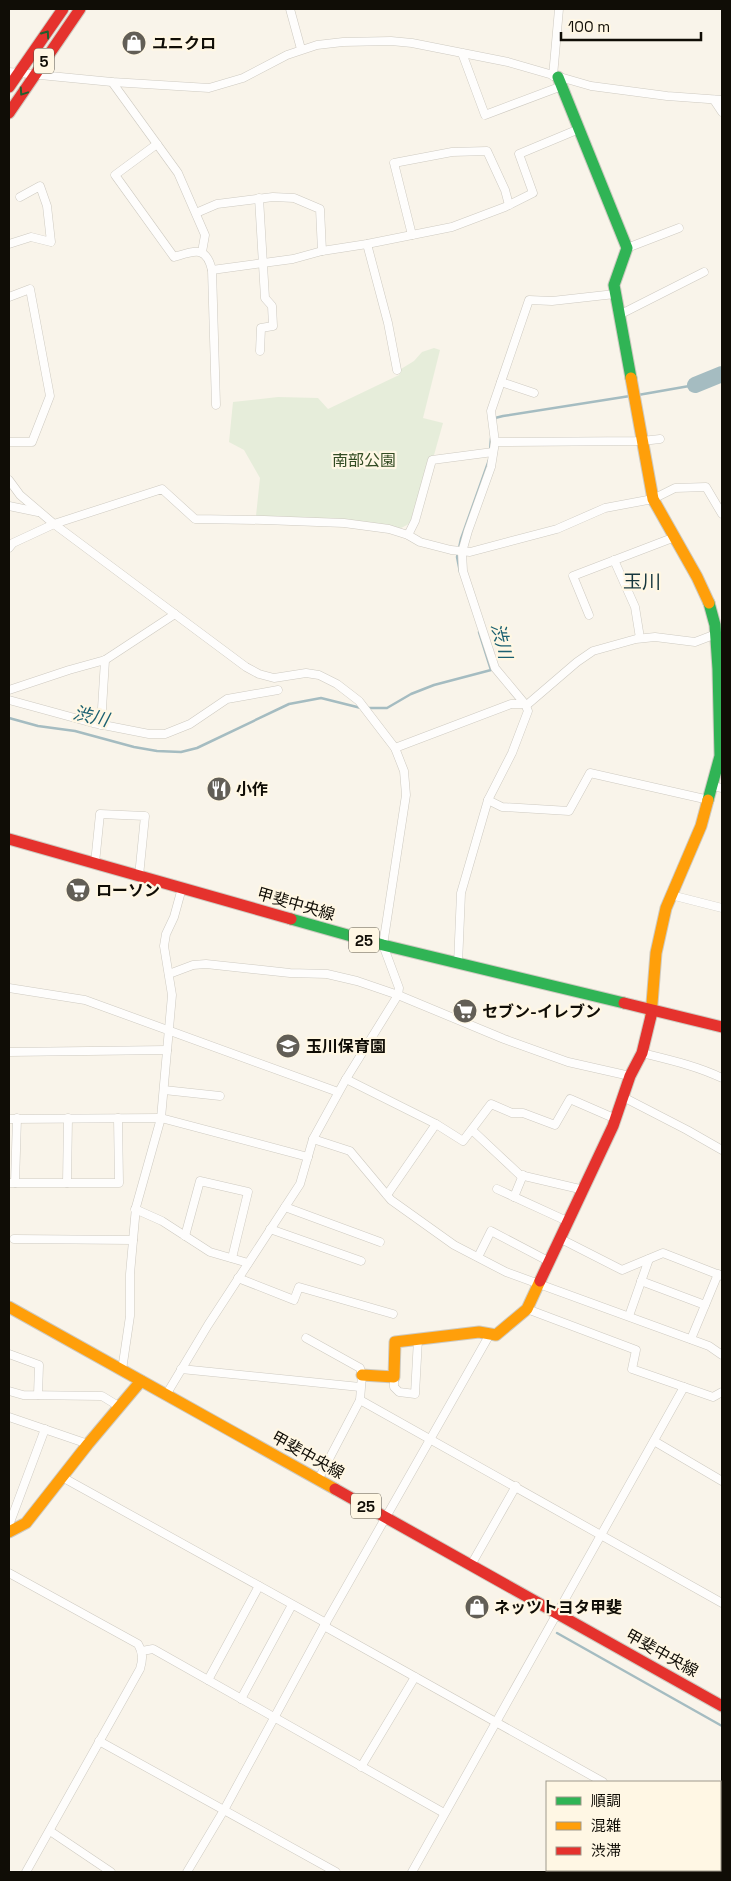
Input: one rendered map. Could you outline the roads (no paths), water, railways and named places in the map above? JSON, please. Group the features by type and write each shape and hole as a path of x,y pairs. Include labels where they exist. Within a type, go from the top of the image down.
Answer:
{"main road":[{"name":"5","path":"9,87 14,73 63,9"},
{"name":"5","path":"9,113 80,9"},
{"path":"361,1381 394,1377 395,1342 479,1332 496,1335 527,1309 616,1120 630,1076 642,1053 653,1010 656,953 666,908 702,826 709,800 717,787 720,756 718,627 697,577 653,499 614,284 627,248 558,80"},
{"name":"甲斐中央線","path":"9,839 383,945 722,1027"},
{"name":"甲斐中央線","path":"9,1307 722,1706"},
{"path":"11,1528 26,1523 88,1444 141,1381"}],"street":[{"path":"290,9 301,49"},
{"path":"558,80 559,9"},
{"path":"14,73 209,88 243,78 301,49 343,42 391,40 508,62 558,80 591,86 722,100"},
{"path":"462,53 485,115 558,80"},
{"path":"112,82 178,173 205,235 202,252"},
{"path":"714,100 722,112"},
{"path":"212,270 293,259 322,251 452,227 509,205 534,193 519,154 579,129"},
{"path":"157,144 115,175 174,257 193,251 202,252 209,258 212,270 216,405"},
{"path":"412,235 394,163 452,152 487,151 505,190 509,205"},
{"path":"9,244 31,237 51,242 47,206 40,186 20,197"},
{"path":"196,213 217,204 259,198 294,198 320,209 322,251"},
{"path":"259,198 264,298 272,306 272,326 261,328 260,351"},
{"path":"627,248 679,228"},
{"path":"367,244 388,323 397,370"},
{"path":"619,315 704,272"},
{"path":"9,297 30,289 50,396 32,442 9,442"},
{"path":"458,964 461,894 488,800 512,752 528,711 525,704 495,668 463,571 462,552 491,468 495,442 491,411 529,300 552,301 616,294"},
{"path":"501,382 534,393"},
{"path":"495,442 642,441 660,439"},
{"path":"408,535 415,521 432,460 493,452"},
{"path":"9,480 20,495 54,524 246,667 259,674 274,678 306,673 318,675 337,684 358,701 395,748 404,771 406,795 383,945 399,988 398,995 338,1092 313,1139 300,1184 238,1278 166,1395"},
{"path":"10,545 54,524 162,489 195,519 344,524 389,529 408,535 420,542 462,552 482,550 557,529 605,508 653,499 675,488 706,487 722,514"},
{"path":"713,497 722,496"},
{"path":"9,506 40,512"},
{"path":"589,615 573,576 675,537"},
{"path":"614,560 635,607 640,638"},
{"path":"9,690 105,660 175,614"},
{"path":"395,748 511,704 528,704 577,662 594,651 640,638 655,637 695,642 718,627"},
{"path":"101,725 105,660"},
{"path":"9,700 101,725 149,734 165,734 190,724 227,699 278,690"},
{"path":"488,800 502,807 569,811 590,773 709,800"},
{"path":"95,863 100,814 145,816 139,876"},
{"path":"122,1370 130,1316 130,1274 136,1209 162,1118 172,995 164,946 166,934 174,917 182,888"},
{"path":"671,895 722,908"},
{"path":"169,974 193,965 206,964 290,973 327,974 357,981 398,995 504,1039 568,1062 630,1076"},
{"path":"9,988 85,1000 338,1092"},
{"path":"9,1052 167,1050"},
{"path":"642,1053 679,1062 722,1078"},
{"path":"346,1079 436,1124 463,1141 491,1104 512,1113 523,1113 555,1125 570,1100 616,1120"},
{"path":"164,1090 220,1096"},
{"path":"623,1097 722,1150"},
{"path":"118,1118 118,1183 12,1183 13,1118 68,1118 118,1118 162,1118 308,1157"},
{"path":"67,1183 68,1118"},
{"path":"387,1195 436,1124"},
{"path":"472,1130 523,1176 584,1190"},
{"path":"313,1139 350,1151 391,1200 454,1245 506,1272 691,1339 709,1346 722,1355"},
{"path":"514,1197 523,1176"},
{"path":"185,1236 200,1181 248,1192 232,1258"},
{"path":"497,1189 569,1222"},
{"path":"285,1207 380,1242"},
{"path":"136,1209 162,1221 210,1252 248,1263"},
{"path":"270,1229 361,1261"},
{"path":"478,1257 491,1232 550,1262"},
{"path":"14,1239 133,1240"},
{"path":"561,1239 622,1270 663,1253 720,1275 691,1339"},
{"path":"628,1316 649,1259"},
{"path":"238,1278 294,1300 299,1286 393,1314"},
{"path":"641,1281 705,1305"},
{"path":"527,1309 636,1350 632,1369 713,1397 722,1392"},
{"path":"187,1872 224,1810 273,1718 490,1334"},
{"path":"306,1338 360,1368 360,1400 318,1480"},
{"path":"394,1377 394,1387 399,1392 416,1394 418,1339"},
{"path":"9,1354 39,1365 38,1395"},
{"path":"181,1369 361,1381"},
{"path":"412,1872 684,1387"},
{"path":"9,1391 23,1395 102,1396 120,1407"},
{"path":"360,1400 431,1438 722,1603"},
{"path":"9,1416 88,1444"},
{"path":"11,1528 45,1429"},
{"path":"654,1441 722,1481"},
{"path":"62,1477 259,1586 415,1677 601,1781"},
{"path":"471,1565 516,1486"},
{"path":"9,1572 138,1644 142,1651 143,1659 140,1669 26,1872"},
{"path":"208,1680 259,1586"},
{"path":"241,1699 292,1605"},
{"path":"142,1651 153,1648 273,1718 444,1813"},
{"path":"361,1767 415,1677"},
{"path":"99,1741 336,1872"},
{"path":"50,1831 111,1872"}],"waterway":[{"name":"渋川","path":"695,385 722,374"},
{"name":"渋川","path":"638,395 695,385"},
{"name":"渋川","path":"495,420 495,418 503,416 630,396"},
{"name":"渋川","path":"490,450 491,438"},
{"name":"渋川","path":"460,572 457,557 461,539 489,460"},
{"name":"渋川","path":"366,708 387,708 411,694 434,685 491,670 479,632"},
{"name":"渋川","path":"9,718 38,726 75,731 134,747 157,751 181,752 197,748 289,704 321,698 361,708"},
{"path":"557,1633 722,1726"}],"place":[{"name":"ユニクロ","path":"134,43"},
{"name":"小作","path":"219,789"},
{"name":"ローソン","path":"78,890"},
{"name":"セブン-イレブン","path":"465,1011"},
{"name":"玉川保育園","path":"288,1046"},
{"name":"ネッツトヨタ甲斐","path":"477,1607"}],"district":[{"name":"玉川","path":"642,581"}],"park label":[{"name":"南部公園","path":"364,460"}]}
